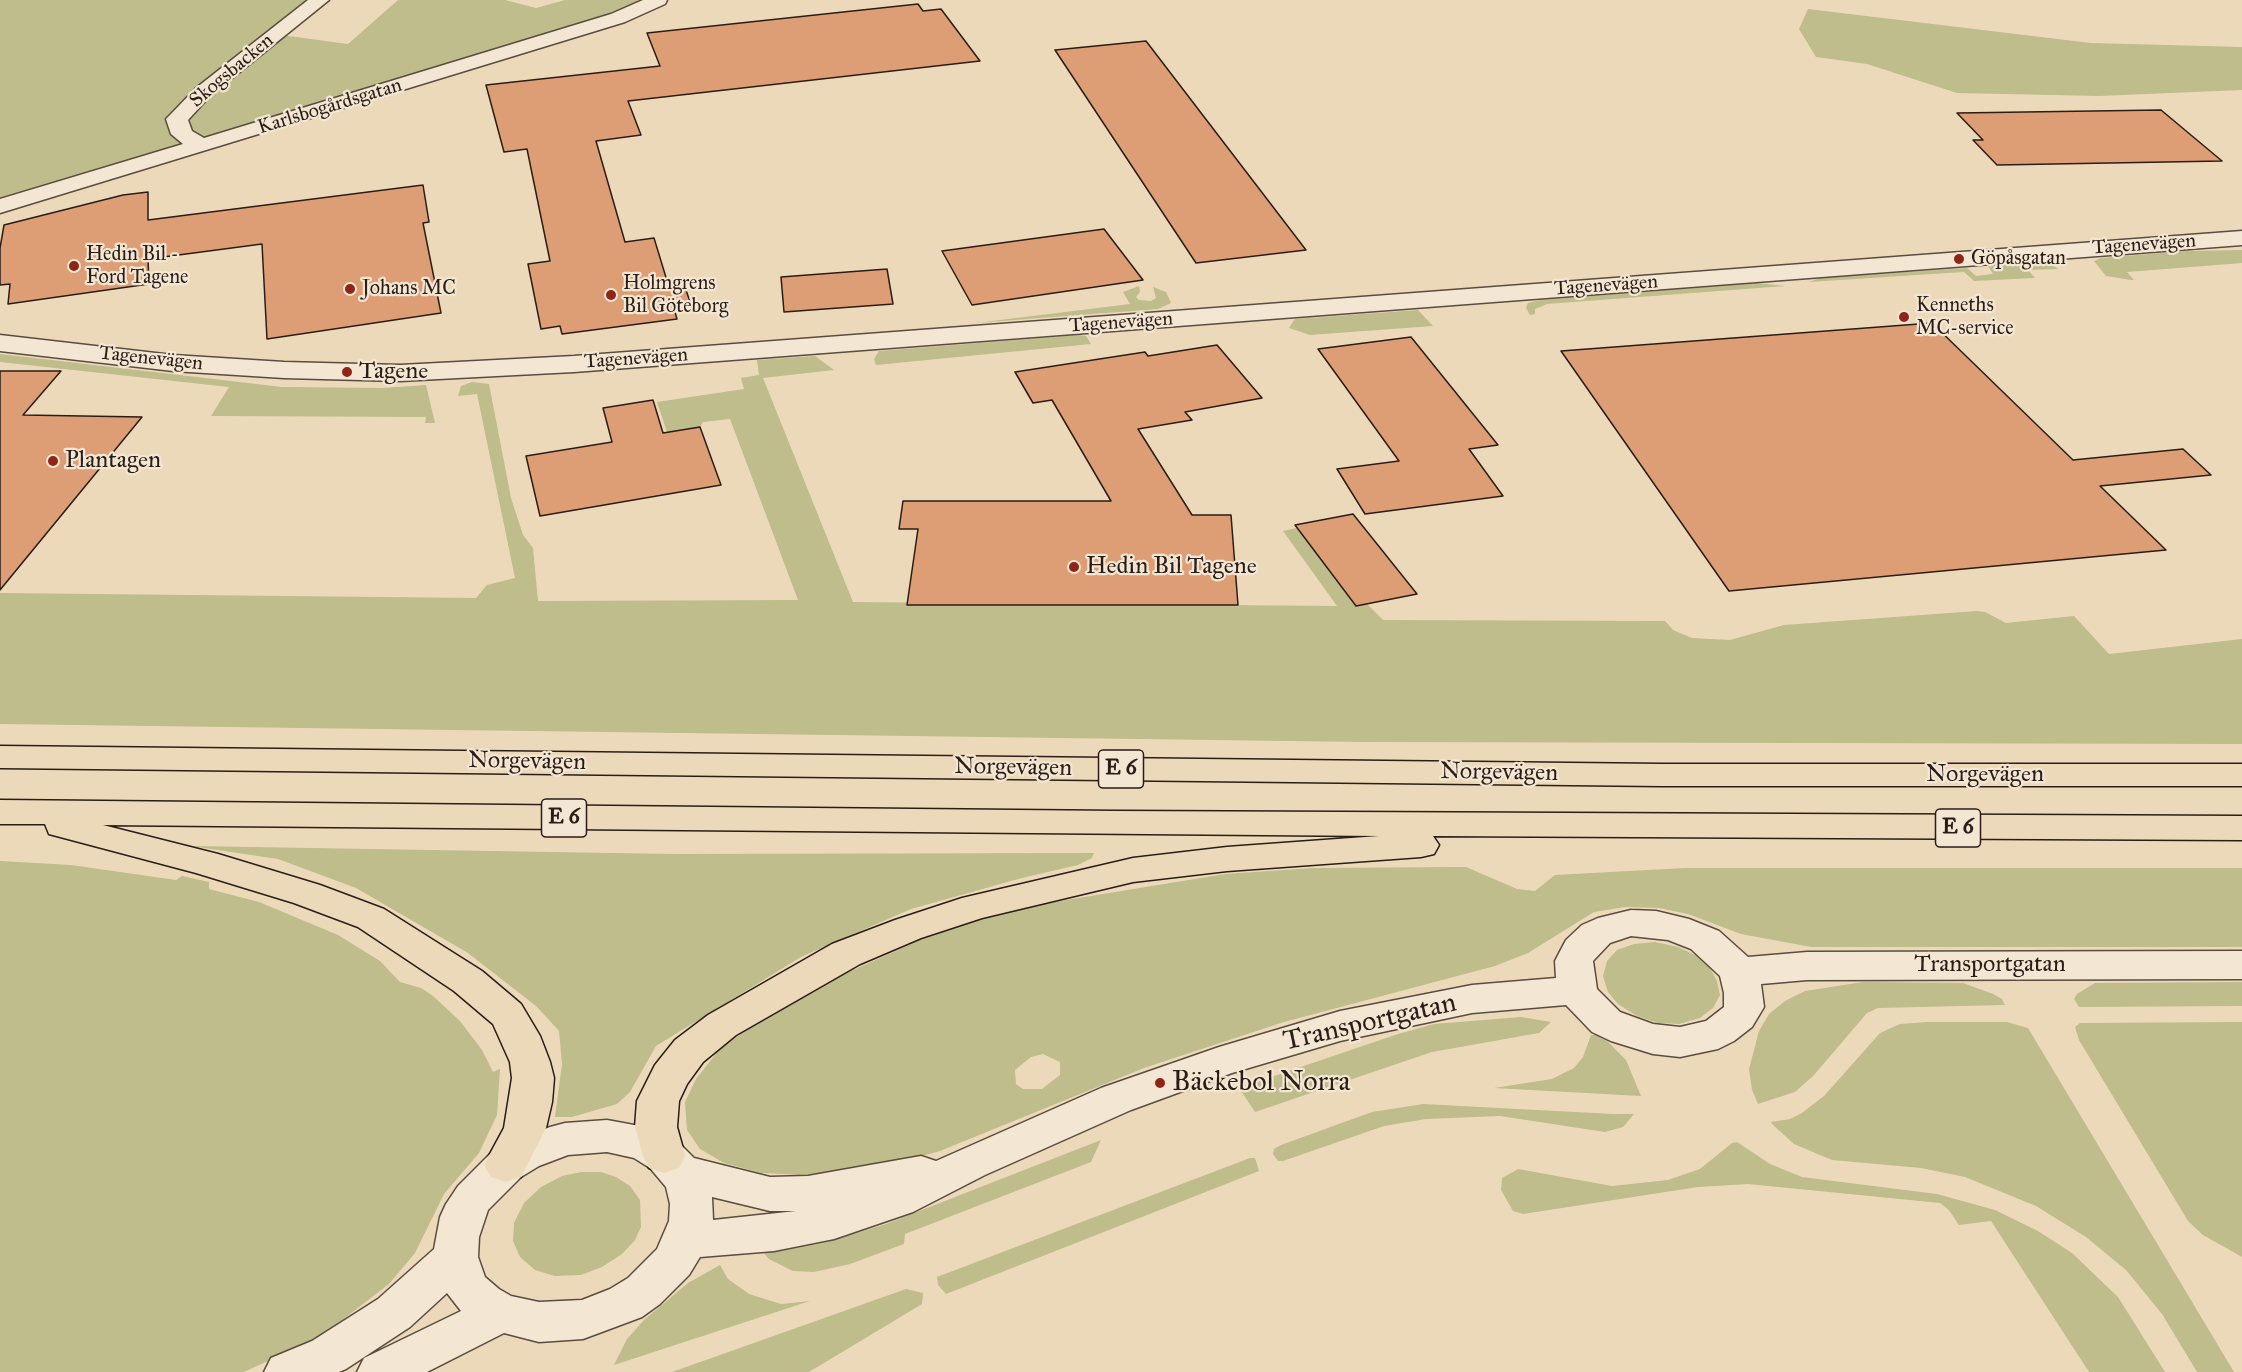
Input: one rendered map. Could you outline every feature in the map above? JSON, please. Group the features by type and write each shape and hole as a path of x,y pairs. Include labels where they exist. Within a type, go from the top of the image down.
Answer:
{"highway":[{"name":"Norgevägen","path":"0,757 1662,775 2242,775"},
{"name":"E 6","path":"6,812 1755,827 2242,828"},
{"path":"6,812 205,863 307,894 371,918 468,981 507,1014 520,1036 530,1062 533,1078 531,1102 525,1128 506,1165"},
{"path":"672,1164 656,1127 658,1101 670,1076 689,1051 714,1031 786,986 846,954 908,929 975,907 1132,870 1227,859 1755,827"}],"street":[{"name":"Skogsbacken","path":"201,146 182,134 177,119 203,92 320,0"},
{"name":"Karlsbogårdsgatan","path":"0,206 618,18 658,0"},
{"name":"Tagenevägen","path":"0,343 173,363 284,370 410,373 608,362 2242,238"},
{"path":"1631,923 1656,924 1676,928 1705,940 1728,958 1737,972 1744,993 1744,1007 1738,1017 1720,1031 1704,1038 1680,1042 1653,1039 1606,1022 1585,1003 1577,990 1574,961 1580,950 1596,934 1611,927 1631,923"},
{"name":"Transportgatan","path":"1737,972 1807,966 1876,965 2242,965"},
{"name":"Transportgatan","path":"686,1240 774,1233 834,1221 898,1200 970,1163 1116,1099 1281,1043 1371,1018 1443,1004 1577,990"},
{"name":"Transportgatan","path":"586,1136 627,1138 645,1144 672,1164 688,1187 692,1204 691,1221 686,1240 661,1277 626,1303 583,1319 550,1322 518,1319 483,1303 470,1290 460,1274 456,1257 457,1237 467,1208 488,1180 506,1165 544,1145 586,1136"},
{"name":"Transportgatan","path":"672,1164 770,1194 808,1193 970,1163"},
{"path":"288,1372 329,1355 394,1314 456,1257"},
{"path":"381,1372 501,1313"}],"shaded area":[{"path":"0,0 325,0 281,35 348,44 398,0 505,0 536,8 565,0 638,0 630,7 576,28 0,199"},
{"path":"1808,9 2091,43 2242,47 2242,90 2099,96 1957,93 1867,64 1816,57 1799,29"},
{"path":"2242,250 2242,263 2127,272 2134,280 2106,276 2094,261 2101,258 2186,251"},
{"path":"2043,262 2052,264 2058,269 2028,270 2035,278 1974,281 1964,272 1809,282 1820,278 1967,268 1976,276 1993,274 1988,266"},
{"path":"1757,283 1785,286 1547,304 1535,309 1535,314 1530,315 1526,308 1528,303 1541,300"},
{"path":"1139,286 1140,292 1136,297 1139,300 1151,301 1156,298 1153,287 1166,292 1171,303 1158,309 976,323 1130,304 1123,292"},
{"path":"1418,310 1433,326 1310,335 1289,328 1295,319"},
{"path":"1086,336 1091,344 876,365 874,359 879,351"},
{"path":"0,354 282,387 382,388 426,385 435,423 425,423 426,417 211,416 229,387 0,362"},
{"path":"815,356 834,370 763,378 853,602 1337,606 1283,531 1297,528 1355,606 1367,604 1383,620 1665,621 1673,630 1692,638 1730,640 1784,625 1977,611 1985,612 2006,623 2074,616 2109,654 2242,639 2242,744 1364,742 0,724 0,593 476,598 487,585 515,578 477,394 458,396 461,386 472,382 489,384 511,498 523,535 533,548 538,601 798,600 730,419 703,422 700,427 667,432 657,402 744,389 741,378 759,375 757,360"},
{"path":"191,846 673,854 1094,853 1092,858 1078,865 911,909 801,957 656,1046 630,1092 617,1104 572,1117 555,1117 562,1064 559,1031 536,1006 468,953 356,888 278,859"},
{"path":"0,861 71,865 176,880 182,876 209,882 209,889 259,902 338,935 380,961 400,982 421,988 433,996 460,1021 482,1050 493,1072 500,1069 497,1115 479,1153 444,1194 415,1253 389,1284 320,1337 244,1372 0,1372"},
{"path":"1466,867 1517,889 1535,891 1555,875 1685,868 2242,868 2242,947 1811,947 1741,934 1688,914 1659,908 1625,907 1594,912 1528,953 1495,966 1284,1022 1144,1068 940,1151 900,1162 855,1171 803,1175 761,1173 724,1163 700,1149 687,1130 685,1102 696,1079 718,1051 760,1020 815,987 927,937 1000,913 1048,903 1225,874 1313,868","holes":["1043,1054 1060,1062 1060,1075 1042,1089 1023,1089 1016,1084 1015,1070 1031,1057"]},
{"path":"1655,942 1678,947 1695,955 1710,968 1717,981 1720,995 1713,1008 1700,1018 1679,1024 1658,1023 1637,1016 1618,1004 1608,992 1603,976 1607,961 1617,950 1634,944"},
{"path":"1863,982 1963,983 1993,994 2002,999 2005,1005 1878,1008 1867,1013 1814,1075 1795,1092 1758,1104 1752,1090 1749,1069 1759,1031 1769,1014 1785,1001 1805,991"},
{"path":"2242,982 2242,1006 2079,1007 2074,999 2077,994 2095,983"},
{"path":"1521,1017 1551,1022 1539,1033 1432,1052 1255,1112 1239,1088 1434,1024"},
{"path":"2007,1022 2028,1028 2234,1372 2197,1372 2162,1314 2126,1270 2086,1237 2036,1206 1965,1177 1921,1168 1832,1160 1794,1144 1771,1122 1790,1119 1824,1096 1880,1033 1900,1024"},
{"path":"2242,1022 2242,1257 2203,1235 2188,1221 2079,1040 2075,1027 2080,1023"},
{"path":"1591,1035 1607,1041 1626,1060 1641,1096 1494,1088 1552,1079 1574,1068 1583,1057"},
{"path":"1423,1104 1634,1114 1623,1127 1605,1132 1500,1116 1426,1119 1384,1126 1283,1161 1278,1161 1273,1154 1274,1149 1281,1145 1372,1112"},
{"path":"1101,1140 1091,1162 905,1234 904,1244 850,1264 814,1272 793,1271 769,1259 763,1252 767,1249 781,1251 823,1243 886,1224"},
{"path":"1737,1142 1770,1164 1802,1177 1937,1194 1995,1210 2038,1231 2072,1253 2118,1297 2165,1372 2089,1372 1991,1221 1959,1225 1949,1210 1940,1203 1748,1184 1698,1187 1523,1214 1513,1211 1501,1190 1502,1178 1518,1169 1612,1186 1668,1180 1700,1169 1732,1143"},
{"path":"1255,1158 1259,1171 946,1294 938,1285 937,1277"},
{"path":"581,1172 601,1172 616,1177 630,1186 640,1200 641,1227 635,1240 622,1254 602,1267 581,1275 555,1276 535,1270 520,1257 513,1241 514,1223 524,1203 541,1187 562,1176"},
{"path":"720,1265 728,1279 749,1294 781,1304 810,1301 614,1365 627,1339 644,1320 688,1283"},
{"path":"906,1289 923,1293 922,1304 809,1372 672,1372"}],"building":[{"path":"918,4 923,11 941,9 980,61 628,101 641,135 596,141 625,242 654,238 668,284 683,282 692,307 674,309 677,319 562,334 560,326 541,329 528,264 550,261 527,149 504,152 486,85 660,66 647,33"},
{"path":"1146,41 1306,250 1196,263 1055,50"},
{"path":"2161,110 2222,161 1997,165 1973,140 1983,140 1957,113"},
{"path":"423,185 429,222 423,223 441,313 267,339 262,244 148,259 149,284 8,304 10,284 0,285 0,248 4,225 123,195 148,192 148,220"},
{"path":"1104,229 1143,280 972,305 942,251"},
{"path":"887,269 893,304 784,312 781,277"},
{"path":"1932,323 2073,460 2183,449 2211,475 2100,486 2166,550 1729,591 1561,351"},
{"path":"1411,337 1498,445 1469,449 1503,496 1365,514 1337,469 1399,461 1318,349"},
{"path":"1217,345 1262,398 1185,412 1192,420 1138,429 1192,515 1231,515 1238,605 907,605 918,529 899,529 903,501 1111,501 1052,400 1033,403 1015,372 1145,352 1148,356"},
{"name":"Plantagen","path":"0,371 61,371 23,415 142,417 0,590"},
{"path":"653,400 663,433 700,427 721,485 540,516 526,456 612,442 603,408"},
{"path":"1353,514 1417,594 1356,606 1295,525"}],"place":[{"name":"Göpåsgatan","path":"1959,259"},
{"name":"Hedin Bil - Ford Tagene","path":"74,266"},
{"name":"Johans MC","path":"350,289"},
{"name":"Holmgrens Bil Göteborg","path":"611,295"},
{"name":"Kenneths MC-service","path":"1904,317"},
{"name":"Tagene","path":"347,372"},
{"name":"Plantagen","path":"53,461"},
{"name":"Hedin Bil Tagene","path":"1074,567"},
{"name":"Bäckebol Norra","path":"1160,1083"}]}
